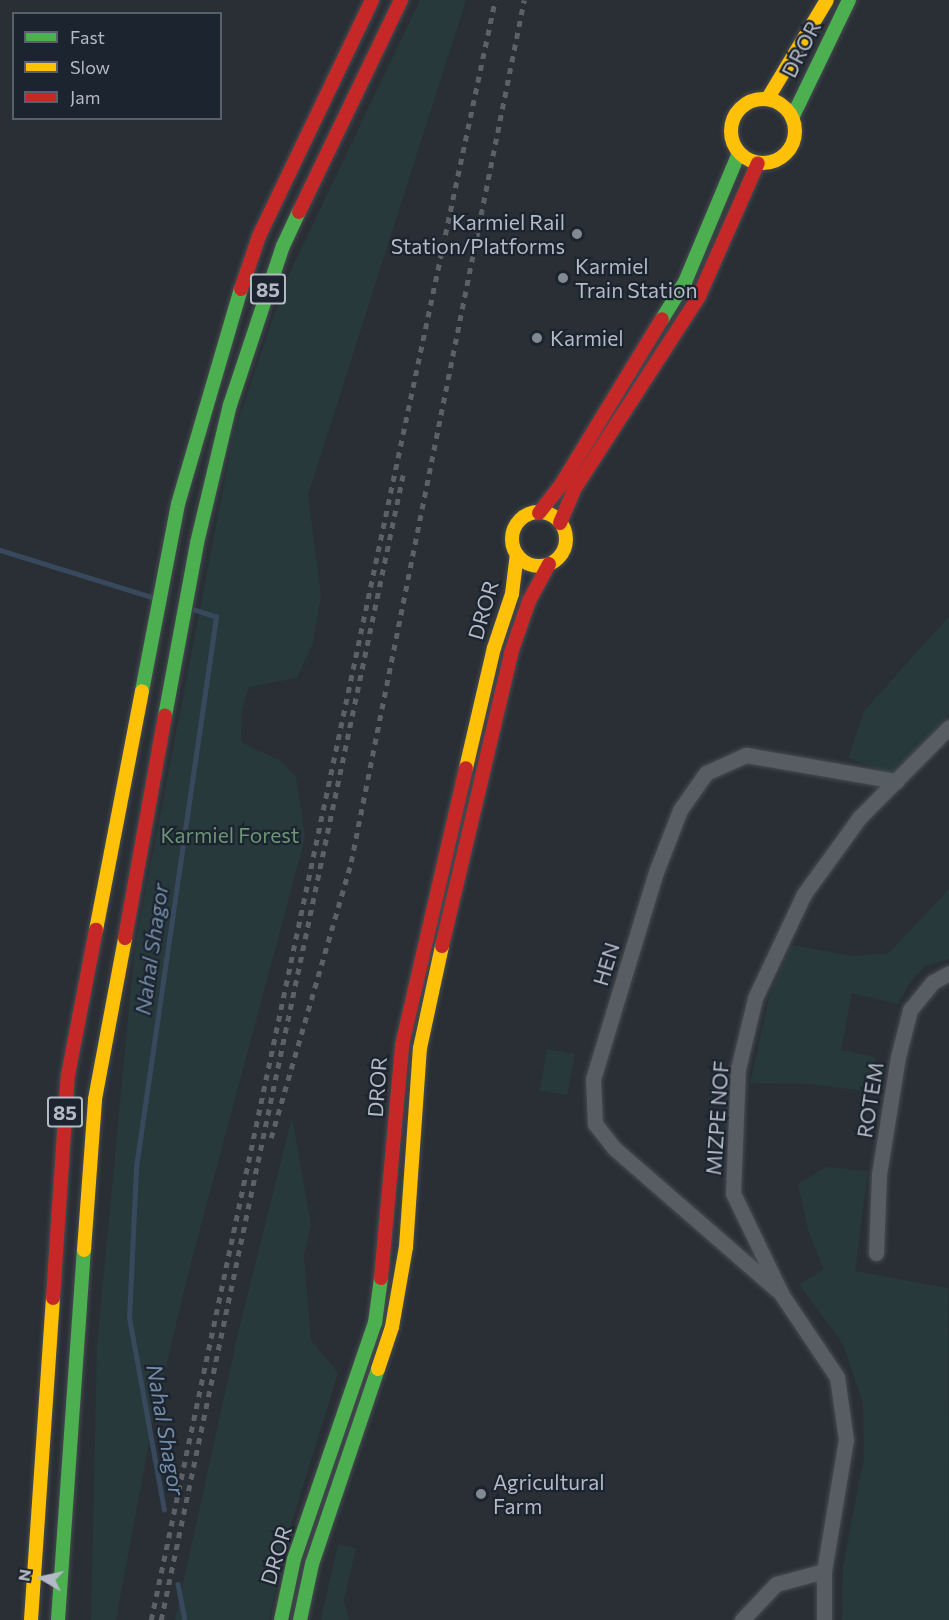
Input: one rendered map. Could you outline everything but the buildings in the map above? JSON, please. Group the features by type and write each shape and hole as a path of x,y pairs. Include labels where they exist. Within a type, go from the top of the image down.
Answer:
{"main road":[{"path":"357,29 361,0"},
{"name":"85","path":"32,1620 68,1075 161,590 193,445 237,297 259,236 372,0"},
{"name":"85","path":"58,1620 95,1099 186,596 218,451 262,305 315,176 401,0"},
{"name":"DROR","path":"792,118 849,0"},
{"path":"825,5 838,22"},
{"name":"DROR","path":"768,99 825,5"},
{"path":"755,99 768,99 780,103 792,118 795,136 791,148 771,163 758,163 740,153 731,139 735,114 755,99"},
{"path":"539,513 561,485 685,282 740,153"},
{"path":"560,523 550,515 539,513 525,516 513,530 517,556 532,566 549,564 565,544 560,523 575,488 699,296 758,163"},
{"name":"DROR","path":"281,1620 294,1559 375,1323 387,1247 402,1045 494,648 512,594 517,556"},
{"name":"DROR","path":"300,1620 312,1564 392,1327 406,1247 420,1048 431,994 511,653 529,601 549,564"}],"street":[{"name":"MIZPE NOF","path":"824,1620 824,1571 846,1440 837,1377 782,1295 733,1193 738,1069 755,998 804,894 859,818 949,728"},
{"name":"HEN","path":"782,1295 614,1148 595,1124 593,1079 656,872 680,810 706,773 746,755 897,781"},
{"name":"ROTEM","path":"876,1253 879,1174 910,1010 933,982 949,973"},
{"path":"742,1620 776,1584 824,1571"}],"green space":[{"name":"Karmiel Forest","path":"420,0 466,0 308,495 321,595 313,643 297,678 249,687 242,709 241,742 282,762 296,777 305,838 189,1270 153,1421 116,1620 91,1620 97,1345 135,945 234,432 285,283"},
{"path":"949,616 949,714 896,775 848,758 864,711"},
{"path":"949,889 949,959 925,966 910,982 898,1004 852,993 841,1050 876,1057 871,1092 810,1084 750,1083 770,993 792,945 853,956 889,953"},
{"path":"547,1049 575,1054 567,1095 540,1090"},
{"path":"292,1117 311,1225 304,1256 311,1340 338,1373 286,1541 269,1620 175,1620 239,1329"},
{"path":"826,1167 868,1171 855,1271 948,1288 949,1620 842,1620 843,1566 864,1457 863,1403 843,1344 799,1284 824,1270 808,1230 798,1184"},
{"path":"338,1544 356,1548 344,1600 349,1620 321,1620"}],"waterway":[{"name":"Nahal Shagor","path":"0,550 152,597"},
{"name":"Nahal Shagor","path":"164,1510 129,1318 136,1167 216,617 195,610"},
{"name":"Nahal Shagor","path":"178,1584 185,1620"}],"railway":[{"path":"151,1620 495,0"},
{"path":"271,1138 351,862 524,0"},
{"path":"161,1620 404,470"}],"traffic: fast":[{"path":"792,118 849,0"},
{"path":"662,319 685,282 739,153"},
{"path":"165,716 197,543 230,405 283,246 299,212"},
{"path":"142,691 178,504 241,289"},
{"path":"58,1620 84,1250"},
{"path":"281,1620 294,1559 375,1323 381,1278"},
{"path":"300,1620 312,1564 378,1369"}],"traffic: slow":[{"path":"768,98 827,0"},
{"path":"757,99 769,99 786,108 793,119 795,131 793,143 786,154 769,163 757,163 745,158 736,149 731,137 731,125 736,113 745,104 757,99"},
{"path":"539,512 549,514 558,520 564,529 566,539 564,549 558,558 549,564 539,566 529,564 520,558 514,549 512,539 514,529 520,520 529,514 539,512"},
{"path":"466,768 494,648 512,594 517,556"},
{"path":"96,930 142,691"},
{"path":"84,1250 95,1099 125,938"},
{"path":"378,1369 392,1327 406,1247 420,1048 442,946"},
{"path":"31,1620 53,1298"}],"traffic: jam":[{"path":"241,289 259,236 372,0"},
{"path":"299,212 401,0"},
{"path":"560,523 575,488 699,296 758,163"},
{"path":"539,513 561,485 662,319"},
{"path":"442,946 511,653 529,601 549,564"},
{"path":"125,938 165,716"},
{"path":"381,1278 402,1045 466,768"},
{"path":"53,1298 68,1075 96,930"}],"place":[{"name":"Karmiel Rail Station/Platforms","path":"577,234"},
{"name":"Karmiel Train Station","path":"563,278"},
{"name":"Karmiel","path":"537,338"},
{"name":"Agricultural Farm","path":"481,1494"}]}
